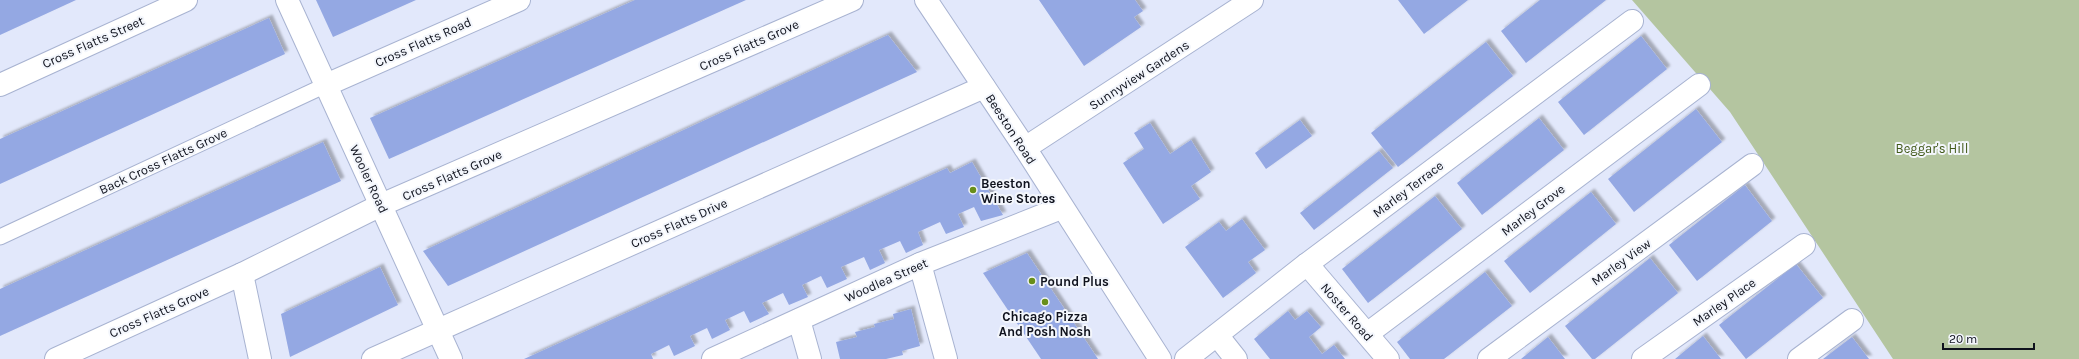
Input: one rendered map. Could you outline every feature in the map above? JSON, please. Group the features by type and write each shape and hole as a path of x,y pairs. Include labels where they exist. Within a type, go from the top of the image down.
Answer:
{"street":[{"name":"Cross Flatts Street","path":"0,85 186,0"},
{"name":"Wooler Road","path":"287,0 451,359"},
{"name":"Cross Flatts Road","path":"326,85 519,0"},
{"name":"Cross Flatts Grove","path":"56,359 242,274 381,206 852,0"},
{"name":"Beeston Road","path":"926,0 1025,148 1061,208 1160,359"},
{"name":"Sunnyview Gardens","path":"1025,148 1247,1"},
{"name":"Marley Terrace","path":"1186,359 1307,264 1632,21"},
{"name":"Marley Grove","path":"1367,334 1699,85"},
{"name":"Cross Flatts Drive","path":"373,359 984,87"},
{"name":"Marley View","path":"1489,359 1752,165"},
{"name":"Woodlea Street","path":"713,359 920,264 1061,208"},
{"name":"Marley Place","path":"1643,359 1804,245"},
{"path":"920,264 946,359"},
{"name":"Noster Road","path":"1307,264 1388,359"},
{"path":"242,274 260,359"},
{"path":"799,320 810,359"},
{"path":"1799,359 1852,320"},
{"path":"1217,335 1236,359"}],"lane":[{"name":"Back Cross Flatts Grove","path":"0,236 326,85"}],"green space":[{"name":"Beggar's Hill","path":"1632,0 2079,0 2079,359 1893,359 1730,112"}],"building":[{"path":"0,0 76,0 0,35"},
{"path":"316,0 416,0 333,37"},
{"path":"635,0 746,0 389,159 370,118"},
{"path":"1039,0 1135,0 1143,11 1134,17 1141,27 1084,66"},
{"path":"1398,0 1468,0 1424,34"},
{"path":"1540,0 1606,0 1526,63 1501,31"},
{"path":"269,18 285,54 0,184 0,139"},
{"path":"888,35 917,72 448,286 423,251"},
{"path":"1641,36 1667,69 1584,135 1558,102"},
{"path":"1486,42 1513,76 1398,167 1371,133"},
{"path":"1696,109 1722,142 1634,212 1608,179"},
{"path":"1539,118 1564,150 1482,215 1457,183"},
{"path":"1300,120 1312,136 1266,169 1255,153"},
{"path":"1150,123 1170,154 1191,140 1211,172 1191,186 1200,199 1163,224 1123,163 1144,149 1134,133"},
{"path":"323,142 341,181 0,336 0,289"},
{"path":"1379,151 1393,168 1314,230 1300,213"},
{"path":"972,162 1003,215 981,221 974,207 958,214 964,227 946,234 940,222 918,232 923,245 906,253 900,241 879,250 885,263 870,270 864,257 841,267 847,279 827,288 821,276 802,285 808,297 789,305 783,293 762,303 769,314 750,323 744,311 725,320 730,330 712,339 707,328 690,336 695,346 674,356 669,345 651,354 653,359 524,359 947,168 950,173"},
{"path":"1745,185 1772,221 1697,281 1669,245"},
{"path":"1591,192 1616,224 1530,293 1504,261"},
{"path":"1435,196 1462,229 1368,303 1342,269"},
{"path":"1242,219 1265,250 1248,262 1256,273 1223,298 1185,247 1219,222 1226,231"},
{"path":"1027,253 1098,359 1041,359 983,273"},
{"path":"1650,258 1678,293 1595,359 1592,359 1565,326"},
{"path":"1796,264 1823,298 1746,359 1719,325"},
{"path":"380,267 398,305 290,357 281,314"},
{"path":"1485,272 1512,306 1444,359 1410,359 1397,342"},
{"path":"911,309 920,346 902,351 903,355 886,359 840,359 836,342 857,337 855,332 875,327 874,324 894,319 893,314"},
{"path":"1288,311 1295,320 1307,311 1321,327 1309,337 1322,354 1334,345 1345,359 1270,359 1254,339"},
{"path":"1703,336 1721,359 1675,359"},
{"path":"1548,337 1565,359 1521,359"},
{"path":"1852,337 1869,359 1823,359"}],"place":[{"name":"Beeston Wine Stores","path":"973,190"},
{"name":"Pound Plus","path":"1032,281"},
{"name":"Chicago Pizza And Posh Nosh","path":"1045,302"}]}
